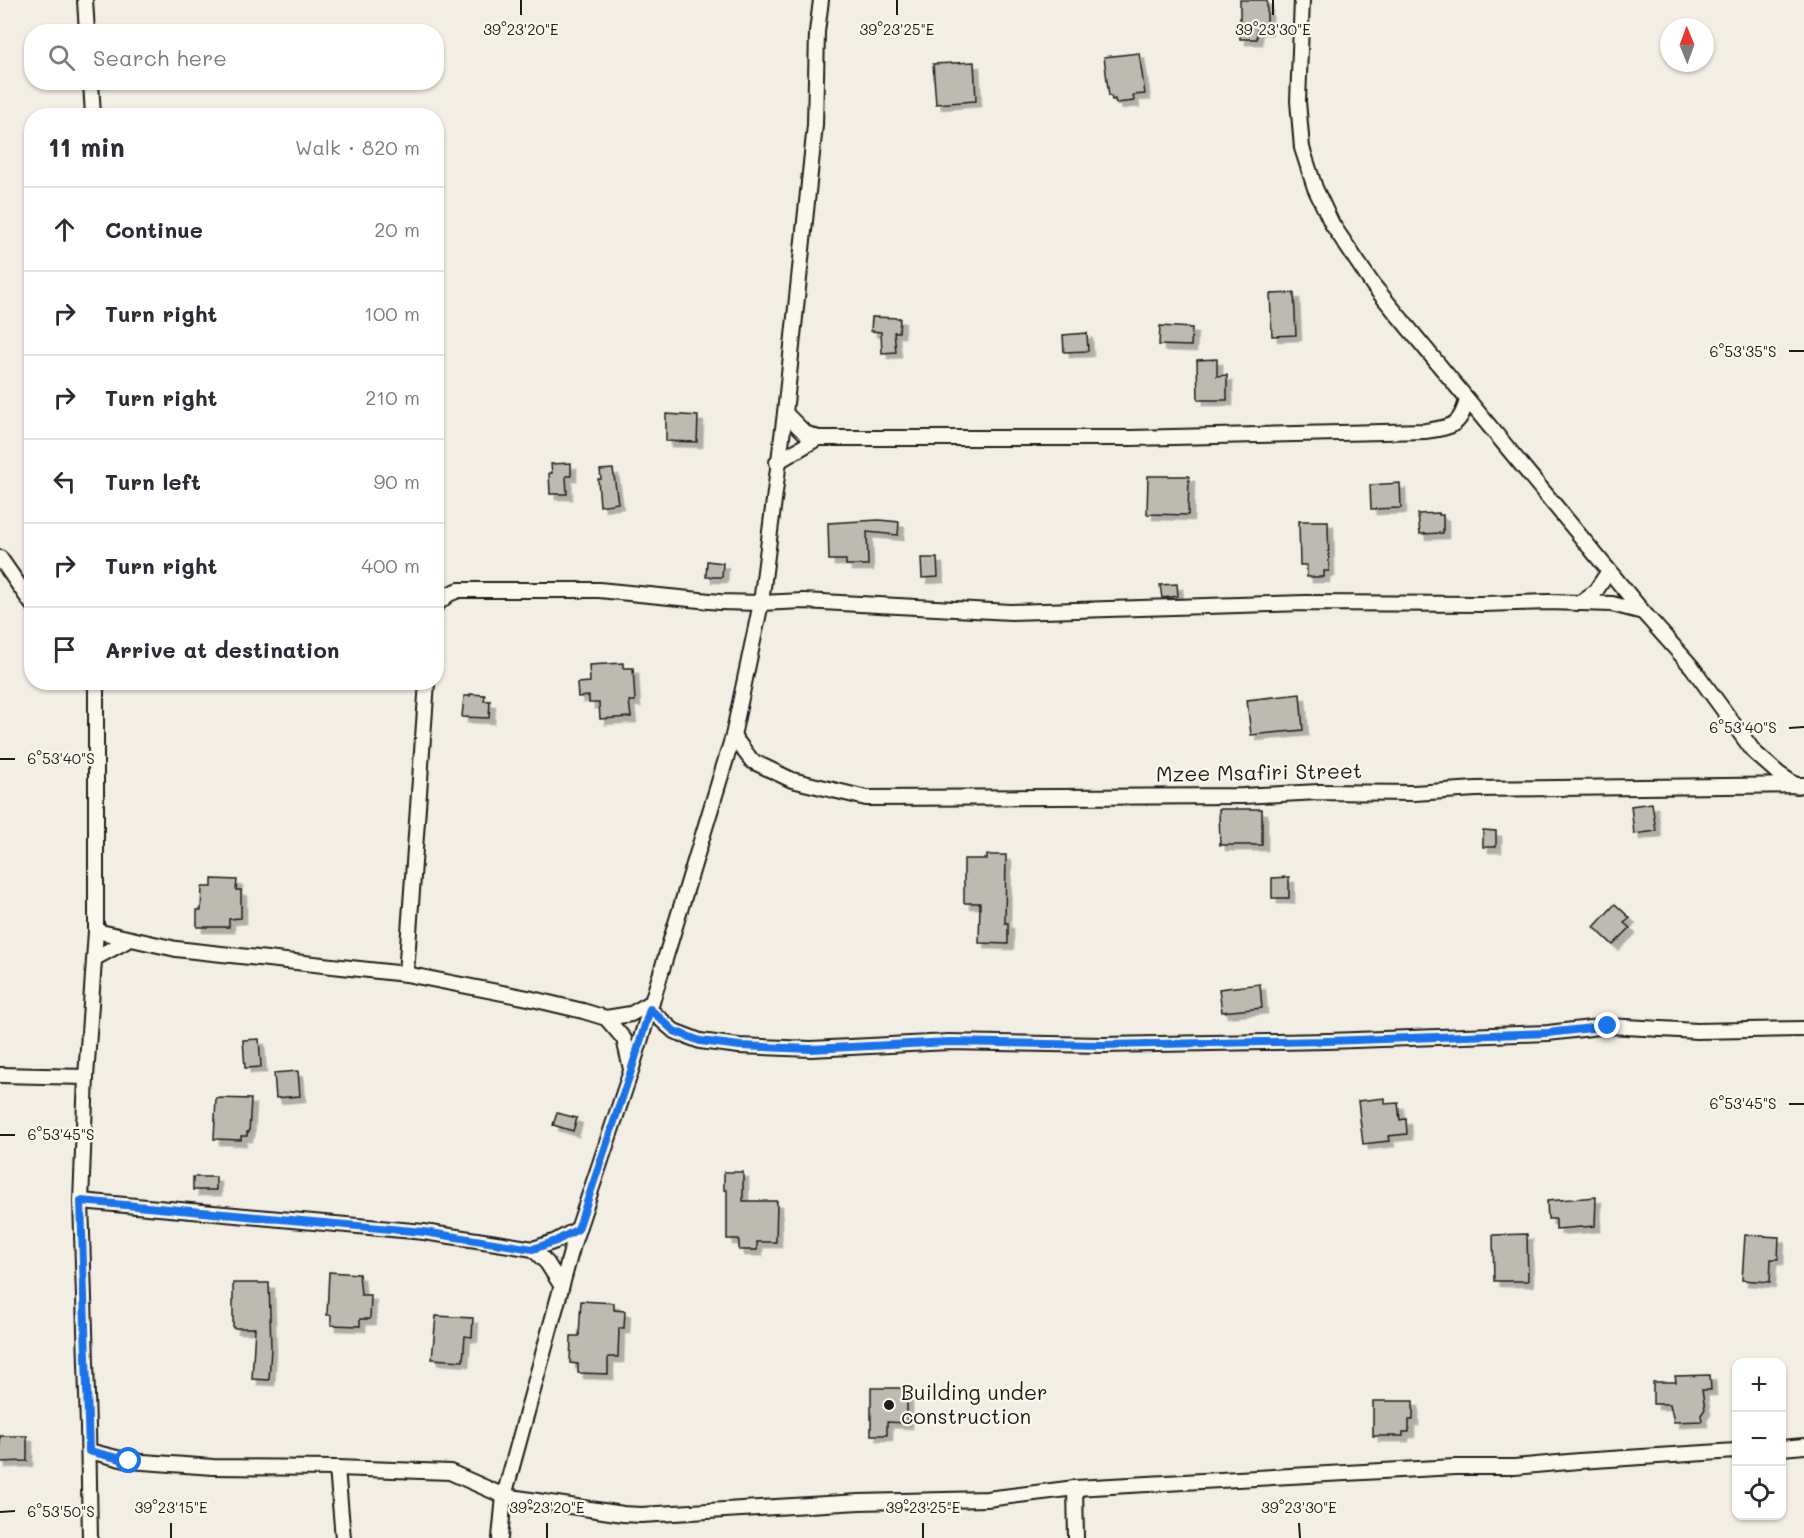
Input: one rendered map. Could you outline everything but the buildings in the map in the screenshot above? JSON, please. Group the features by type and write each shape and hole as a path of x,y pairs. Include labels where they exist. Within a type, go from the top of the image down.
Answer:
{"street":[{"path":"85,0 86,24"},
{"path":"500,1538 504,1497 561,1285 631,1071 734,736 761,603 785,413 815,125 820,0"},
{"path":"1302,0 1298,101 1302,148 1315,188 1332,224 1373,285 1642,612 1692,668 1754,752 1779,774 1800,785"},
{"path":"91,90 93,108"},
{"path":"785,413 805,433 818,438 1131,438 1426,431 1450,427 1458,422 1463,415 1467,400"},
{"path":"777,462 818,438"},
{"path":"0,558 24,592"},
{"path":"1581,602 1595,592 1609,571"},
{"path":"444,598 459,590 598,590 720,602 803,601 1011,612 1305,603 1581,602 1612,604 1642,612"},
{"path":"90,1538 81,1201 86,1077 96,931 94,690"},
{"path":"406,974 426,690"},
{"name":"Mzee Msafiri Street","path":"734,736 752,760 792,780 866,798 1243,796 1318,792 1414,793 1476,789 1800,785"},
{"path":"96,931 176,949 406,974 528,998 606,1018 631,1014 651,1005"},
{"path":"94,958 130,939"},
{"path":"651,1005 674,1031 700,1041 740,1046 811,1049 949,1042 1102,1045 1328,1041 1548,1033 1608,1026 1698,1031 1804,1029"},
{"path":"606,1018 624,1039 631,1071"},
{"path":"0,1075 86,1077"},
{"path":"81,1201 424,1232 533,1249 556,1241 578,1229"},
{"path":"533,1249 547,1263 561,1285"},
{"path":"1786,1448 1804,1446"},
{"path":"89,1451 129,1461 213,1467 450,1472 504,1497 641,1515 859,1502 987,1499 1075,1488 1455,1467 1514,1467 1732,1451"},
{"path":"337,1468 343,1538"},
{"path":"1075,1488 1076,1538"}],"place":[{"name":"Building under construction","path":"889,1405"}],"route":[{"path":"129,1461 89,1451 81,1201 424,1232 533,1249 556,1241 578,1229 650,1009 674,1031 700,1041 740,1046 811,1049 949,1042 1102,1045 1328,1041 1548,1033 1608,1026"}]}
